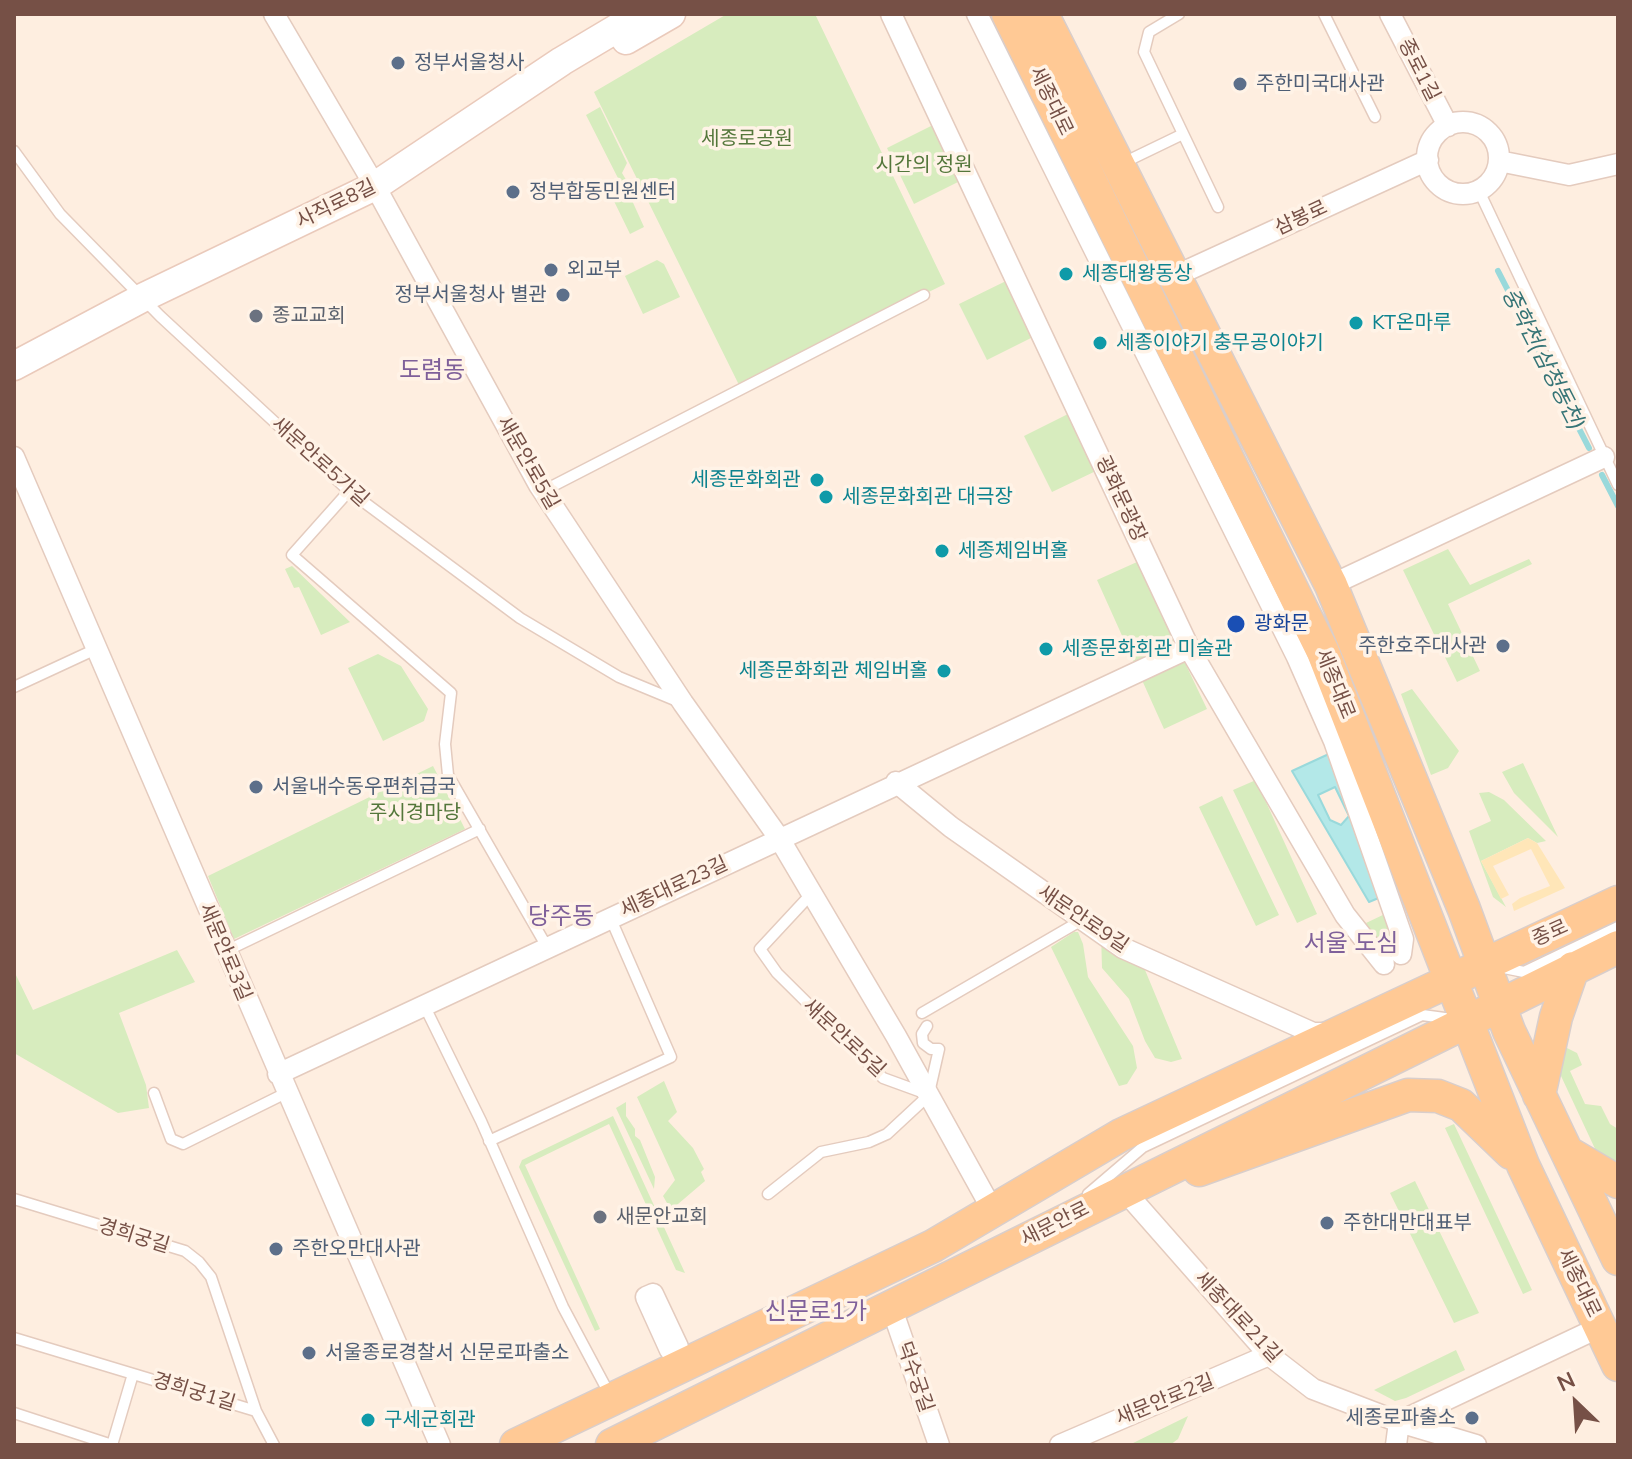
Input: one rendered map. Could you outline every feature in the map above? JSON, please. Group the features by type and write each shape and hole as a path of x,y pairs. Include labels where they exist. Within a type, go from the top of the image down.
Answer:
{"main road":[{"name":"세종대로","path":"1008,14 1323,652 1523,1165 1618,1365"},
{"name":"세종대로","path":"1042,14 1331,585 1464,909 1498,1005 1618,1259"},
{"name":"종로","path":"1483,964 1618,902"},
{"path":"1464,909 1487,927 1509,934 1567,926"},
{"name":"종로","path":"1498,1005 1618,947"},
{"name":"새문안로","path":"516,1445 933,1246 1121,1135 1483,964"},
{"path":"1539,1095 1556,1017 1573,968"},
{"name":"새문안로","path":"612,1445 892,1309 1123,1189 1498,1005"},
{"path":"1523,1165 1501,1102 1500,1084 1506,1076 1514,1073 1523,1076 1539,1095"},
{"path":"1123,1189 1221,1164 1408,1095 1438,1096 1461,1105 1523,1165"},
{"path":"1567,1152 1618,1182"}],"street":[{"name":"새문안로5길","path":"274,14 375,186 543,491 813,892 993,1211"},
{"path":"562,61 611,14"},
{"name":"사직로8길","path":"14,366 144,297 375,186 562,61 641,14"},
{"path":"562,61 609,49 671,14"},
{"name":"광화문광장","path":"891,14 1189,648 1345,915 1393,959 1403,939 1339,755 1297,657 977,14"},
{"name":"종로1길","path":"1390,14 1448,126"},
{"path":"1463,123 1487,131 1494,140 1499,161 1493,179 1479,191 1456,193 1445,189 1430,171 1429,144 1448,126 1463,123"},
{"name":"삼봉로","path":"1175,276 1428,160"},
{"path":"1499,161 1569,175 1618,164"},
{"name":"새문안로3길","path":"14,457 440,1445"},
{"path":"1331,585 1604,457"},
{"name":"세종대로23길","path":"282,1083 424,1005 896,782 1189,648"},
{"name":"새문안로9길","path":"896,782 951,827 1123,948 1313,1033 1335,1033"},
{"name":"세종대로21길","path":"1123,1189 1269,1355 1313,1389 1399,1422"},
{"name":"덕수궁길","path":"892,1309 939,1445"},
{"name":"세종대로","path":"1399,1422 1600,1327"},
{"name":"새문안로2길","path":"1060,1445 1269,1355"},
{"path":"1396,1445 1399,1422 1476,1445"}],"lane":[{"path":"1179,14 1149,32 1144,52 1218,207"},
{"path":"1324,14 1375,117"},
{"path":"1119,165 1183,134"},
{"name":"새문안로5가길","path":"14,151 60,214 349,491 520,618 619,677 683,703"},
{"path":"1479,191 1618,485"},
{"path":"543,491 924,295"},
{"path":"349,491 292,555 451,693 445,744 448,775 547,947"},
{"path":"14,687 96,649"},
{"path":"225,951 480,829"},
{"name":"새문안로5길","path":"813,892 760,949 777,973 883,1078 929,1095"},
{"path":"489,1141 671,1057 610,917"},
{"path":"922,1013 938,1009 1082,920"},
{"path":"1483,964 1524,972 1618,927"},
{"path":"424,1005 563,1307 612,1399"},
{"path":"1050,1227 1143,1147 1422,1015 1465,1021"},
{"path":"768,1194 821,1152 869,1142 887,1134 929,1095 939,1049 931,1049 923,1043 922,1034 927,1026 899,1042"},
{"path":"154,1093 171,1139 183,1144 282,1083"},
{"name":"경희궁길","path":"14,1199 185,1251 199,1262 211,1277 256,1411 274,1445"},
{"name":"경희궁1길","path":"14,1338 256,1411"},
{"name":"경희궁1길","path":"14,1413 112,1445 133,1374"}],"green space":[{"name":"세종로공원","path":"727,14 815,14 945,284 739,385 594,92"},
{"path":"600,107 627,163 622,173 631,188 630,196 644,227 630,234 612,197 624,190 586,115"},
{"name":"시간의 정원","path":"933,125 960,181 914,204 887,148"},
{"path":"657,260 664,264 680,297 643,314 625,276"},
{"path":"1006,281 1033,337 987,360 959,304"},
{"path":"1070,413 1098,470 1052,492 1024,436"},
{"path":"1448,549 1470,585 1529,559 1532,564 1448,604 1480,671 1457,682 1403,570"},
{"path":"1137,562 1207,709 1164,729 1097,580"},
{"path":"292,566 350,622 321,635 299,587 294,588 285,569"},
{"path":"378,654 401,666 428,709 424,721 383,741 348,668"},
{"path":"1412,689 1459,751 1448,768 1431,775 1401,694"},
{"path":"1523,763 1558,837 1514,793 1502,772"},
{"name":"주시경마당","path":"433,766 465,829 234,939 208,876"},
{"path":"1256,780 1317,914 1297,923 1233,790"},
{"path":"1489,792 1504,800 1546,841 1537,843 1528,838 1481,861 1506,907 1493,897 1469,831 1491,821 1479,793"},
{"path":"1222,796 1279,915 1256,926 1199,807"},
{"path":"1387,913 1399,948 1383,955 1366,923"},
{"path":"1078,932 1083,944 1088,977 1133,1046 1137,1068 1127,1084 1119,1086 1051,947"},
{"path":"1101,933 1145,970 1182,1059 1171,1062 1155,1058 1129,999 1102,968"},
{"path":"177,950 195,982 119,1013 146,1085 149,1108 118,1113 14,1053 14,971 33,1010"},
{"path":"1565,1047 1577,1053 1582,1065 1570,1071 1585,1104 1601,1106 1610,1124 1618,1129 1618,1176 1604,1168 1554,1061"},
{"path":"664,1081 677,1112 668,1121 693,1148 704,1169 701,1172 705,1181 671,1210 663,1196 675,1180 637,1097"},
{"path":"626,1102 626,1116 635,1129 635,1136 640,1140 655,1177 654,1189 616,1108"},
{"path":"613,1116 685,1273 676,1270 609,1124 525,1165 600,1329 595,1331 519,1167 522,1160"},
{"path":"1454,1124 1532,1290 1523,1294 1445,1128"},
{"path":"1415,1181 1479,1313 1454,1323 1390,1193"},
{"path":"1456,1350 1465,1370 1395,1401 1374,1390"},
{"path":"1188,1416 1178,1439 1170,1445 1129,1445"}],"sand":[{"path":"1528,838 1537,843 1565,888 1514,911 1512,904 1520,898 1550,886 1531,849 1493,866 1509,895 1501,899 1481,861"}],"water":[{"path":"1331,753 1381,897 1369,902 1292,771","holes":["1335,787 1349,816 1341,825 1330,820 1318,795"]}],"waterway":[{"name":"중학천(삼청동천)","path":"1498,271 1589,448"},
{"name":"중학천(삼청동천)","path":"1602,475 1618,506"}],"place":[{"name":"정부서울청사","path":"398,63"},
{"name":"주한미국대사관","path":"1240,84"},
{"name":"정부합동민원센터","path":"513,192"},
{"name":"외교부","path":"551,270"},
{"name":"세종대왕동상","path":"1066,274"},
{"name":"정부서울청사 별관","path":"563,295"},
{"name":"종교교회","path":"256,316"},
{"name":"KT온마루","path":"1356,323"},
{"name":"세종이야기 충무공이야기","path":"1100,343"},
{"name":"세종문화회관","path":"817,480"},
{"name":"세종문화회관 대극장","path":"826,497"},
{"name":"세종체임버홀","path":"942,551"},
{"name":"광화문","path":"1236,624"},
{"name":"주한호주대사관","path":"1503,646"},
{"name":"세종문화회관 미술관","path":"1046,649"},
{"name":"세종문화회관 체임버홀","path":"944,671"},
{"name":"서울내수동우편취급국","path":"256,787"},
{"name":"새문안교회","path":"600,1217"},
{"name":"주한대만대표부","path":"1327,1223"},
{"name":"주한오만대사관","path":"276,1249"},
{"name":"서울종로경찰서 신문로파출소","path":"309,1353"},
{"name":"세종로파출소","path":"1472,1418"},
{"name":"구세군회관","path":"368,1420"}],"district":[{"name":"도렴동","path":"432,371"},
{"name":"당주동","path":"561,917"},
{"name":"서울 도심","path":"1351,944"},
{"name":"신문로1가","path":"816,1312"}]}
